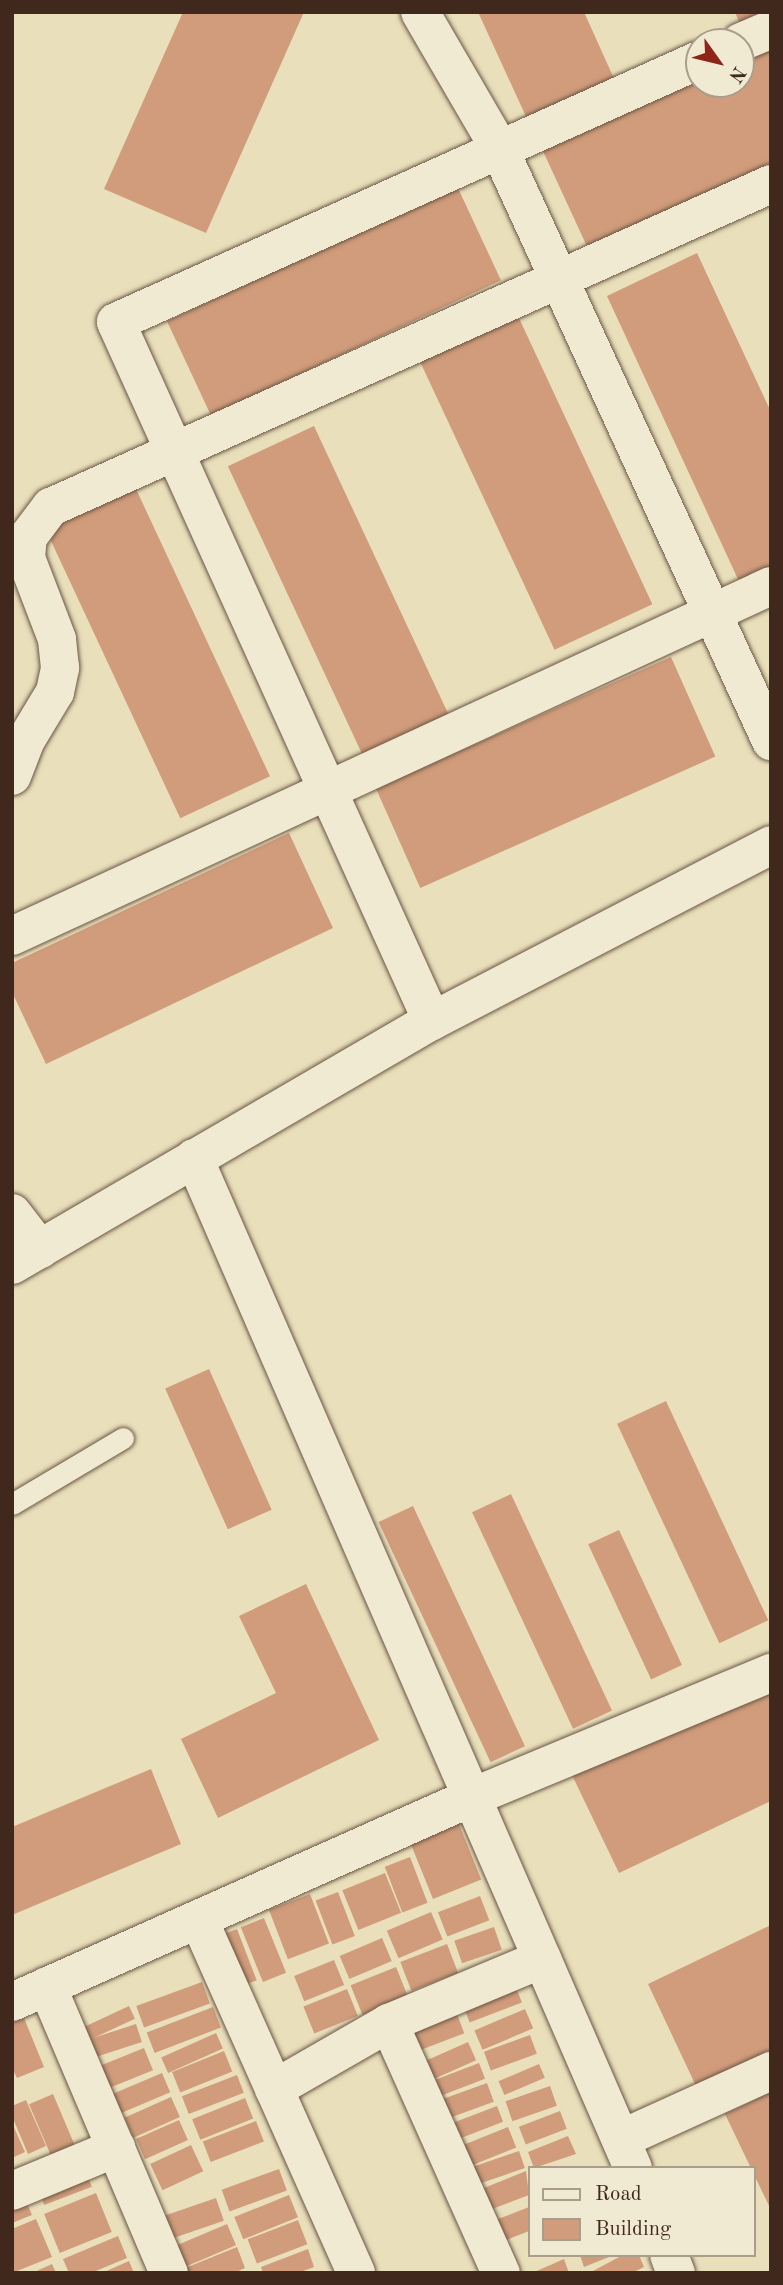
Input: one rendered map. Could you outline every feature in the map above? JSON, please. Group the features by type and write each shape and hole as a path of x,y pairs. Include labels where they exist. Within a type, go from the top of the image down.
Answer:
{"street":[{"path":"419,12 498,146 556,283 771,741"},
{"path":"432,1021 116,321 498,146 685,66"},
{"path":"12,775 55,692 60,668 57,639 26,558 28,537 51,507 556,283 771,184"},
{"path":"12,936 326,787 771,586"},
{"path":"12,1213 26,1257 432,1021 771,845"},
{"path":"194,1158 470,1798 627,2153 771,2071"},
{"path":"12,2002 470,1798 771,1673"},
{"path":"199,1920 356,2273"},
{"path":"274,2089 389,2023 542,1959"},
{"path":"47,1986 169,2273"},
{"path":"389,2023 501,2273"},
{"path":"12,2191 116,2148"}],"lane":[{"path":"12,1504 123,1438"}],"building":[{"path":"183,12 304,12 206,233 104,189"},
{"path":"478,12 584,12 616,83 529,123"},
{"path":"735,12 764,12 740,24"},
{"path":"771,42 771,169 590,253 542,149 685,83 685,98 755,98 755,49"},
{"path":"457,186 501,280 211,415 167,321"},
{"path":"697,253 771,412 771,577 743,590 607,296"},
{"path":"518,316 652,604 555,650 420,362"},
{"path":"314,426 451,721 365,761 228,466"},
{"path":"136,489 270,776 180,818 46,531"},
{"path":"671,657 715,757 420,888 376,788"},
{"path":"289,833 333,928 46,1064 12,992 12,963"},
{"path":"209,1369 272,1510 228,1529 165,1389"},
{"path":"666,1401 768,1620 719,1643 617,1424"},
{"path":"511,1494 612,1711 573,1729 472,1512"},
{"path":"413,1506 525,1746 491,1762 379,1522"},
{"path":"619,1530 682,1665 651,1679 588,1544"},
{"path":"306,1584 379,1740 218,1818 181,1739 276,1693 239,1616"},
{"path":"771,1679 771,1801 619,1873 572,1775"},
{"path":"151,1769 181,1844 12,1915 12,1827"},
{"path":"458,1822 481,1879 433,1899 410,1841"},
{"path":"410,1857 428,1903 402,1912 385,1867"},
{"path":"385,1873 401,1913 358,1930 342,1890"},
{"path":"338,1892 355,1936 332,1944 316,1901"},
{"path":"310,1894 329,1943 288,1959 269,1910"},
{"path":"480,1896 489,1920 447,1936 438,1912"},
{"path":"431,1912 443,1940 399,1958 387,1931"},
{"path":"264,1918 286,1973 263,1982 241,1927"},
{"path":"771,1925 771,2050 696,2086 648,1984"},
{"path":"494,1927 502,1950 462,1963 454,1941"},
{"path":"237,1929 257,1980 237,1988 217,1937"},
{"path":"382,1938 392,1961 349,1979 340,1956"},
{"path":"447,1944 458,1973 411,1991 400,1962"},
{"path":"334,1960 344,1985 304,2001 294,1976"},
{"path":"396,1967 408,1997 363,2015 351,1985"},
{"path":"202,1982 210,2004 144,2028 136,2006"},
{"path":"514,1982 522,2003 470,2023 462,2002"},
{"path":"347,1989 358,2016 314,2033 303,2007"},
{"path":"129,2006 135,2019 85,2042 79,2029"},
{"path":"213,2007 221,2028 155,2053 147,2032"},
{"path":"455,2009 464,2033 414,2053 405,2028"},
{"path":"525,2009 533,2028 483,2050 474,2030"},
{"path":"24,2018 44,2067 17,2078 12,2068 12,2023"},
{"path":"136,2024 142,2042 90,2059 84,2041"},
{"path":"216,2033 223,2049 168,2073 161,2057"},
{"path":"530,2035 537,2054 491,2071 484,2052"},
{"path":"468,2042 476,2060 428,2082 420,2064"},
{"path":"144,2048 153,2070 107,2089 98,2067"},
{"path":"224,2051 232,2071 180,2092 172,2072"},
{"path":"479,2063 485,2079 434,2099 428,2083"},
{"path":"539,2064 545,2078 504,2095 498,2081"},
{"path":"162,2073 170,2092 118,2115 110,2095"},
{"path":"237,2075 244,2093 189,2114 182,2096"},
{"path":"487,2083 494,2102 442,2121 435,2102"},
{"path":"550,2086 557,2106 512,2121 506,2101"},
{"path":"771,2092 771,2210 755,2177 755,2166 750,2166 725,2114"},
{"path":"53,2094 78,2153 54,2163 29,2104"},
{"path":"171,2097 180,2117 133,2138 124,2118"},
{"path":"245,2098 253,2118 200,2140 192,2119"},
{"path":"26,2100 46,2146 28,2154 12,2116 12,2106"},
{"path":"497,2106 503,2122 453,2141 447,2125"},
{"path":"560,2111 567,2129 526,2145 519,2127"},
{"path":"179,2120 188,2140 145,2159 136,2139"},
{"path":"256,2121 264,2142 211,2162 203,2141"},
{"path":"12,2123 25,2152 12,2158"},
{"path":"508,2127 516,2147 465,2168 457,2148"},
{"path":"568,2136 576,2154 533,2166 528,2152"},
{"path":"191,2145 203,2171 162,2190 150,2164"},
{"path":"519,2151 525,2168 475,2185 469,2168"},
{"path":"85,2169 92,2187 44,2205 37,2187"},
{"path":"279,2169 287,2191 230,2211 222,2190"},
{"path":"526,2171 528,2195 487,2211 479,2190"},
{"path":"96,2193 112,2232 60,2253 44,2214"},
{"path":"23,2194 32,2215 12,2223 12,2199"},
{"path":"289,2195 298,2217 243,2239 234,2217"},
{"path":"216,2198 224,2221 170,2239 162,2217"},
{"path":"528,2207 528,2231 501,2242 493,2221"},
{"path":"36,2219 52,2257 12,2273 12,2229"},
{"path":"298,2220 307,2244 257,2264 248,2239"},
{"path":"227,2224 236,2245 182,2268 173,2247"},
{"path":"118,2236 127,2258 91,2273 69,2273 63,2259"},
{"path":"237,2247 245,2268 234,2273 185,2273 183,2269"},
{"path":"308,2249 314,2267 298,2273 263,2273 261,2267"},
{"path":"581,2257 609,2257 584,2267"},
{"path":"619,2257 640,2257 644,2267 632,2273 589,2273"},
{"path":"564,2259 569,2273 532,2273"},
{"path":"129,2261 134,2273 102,2273"},
{"path":"52,2264 56,2273 32,2273"}]}
